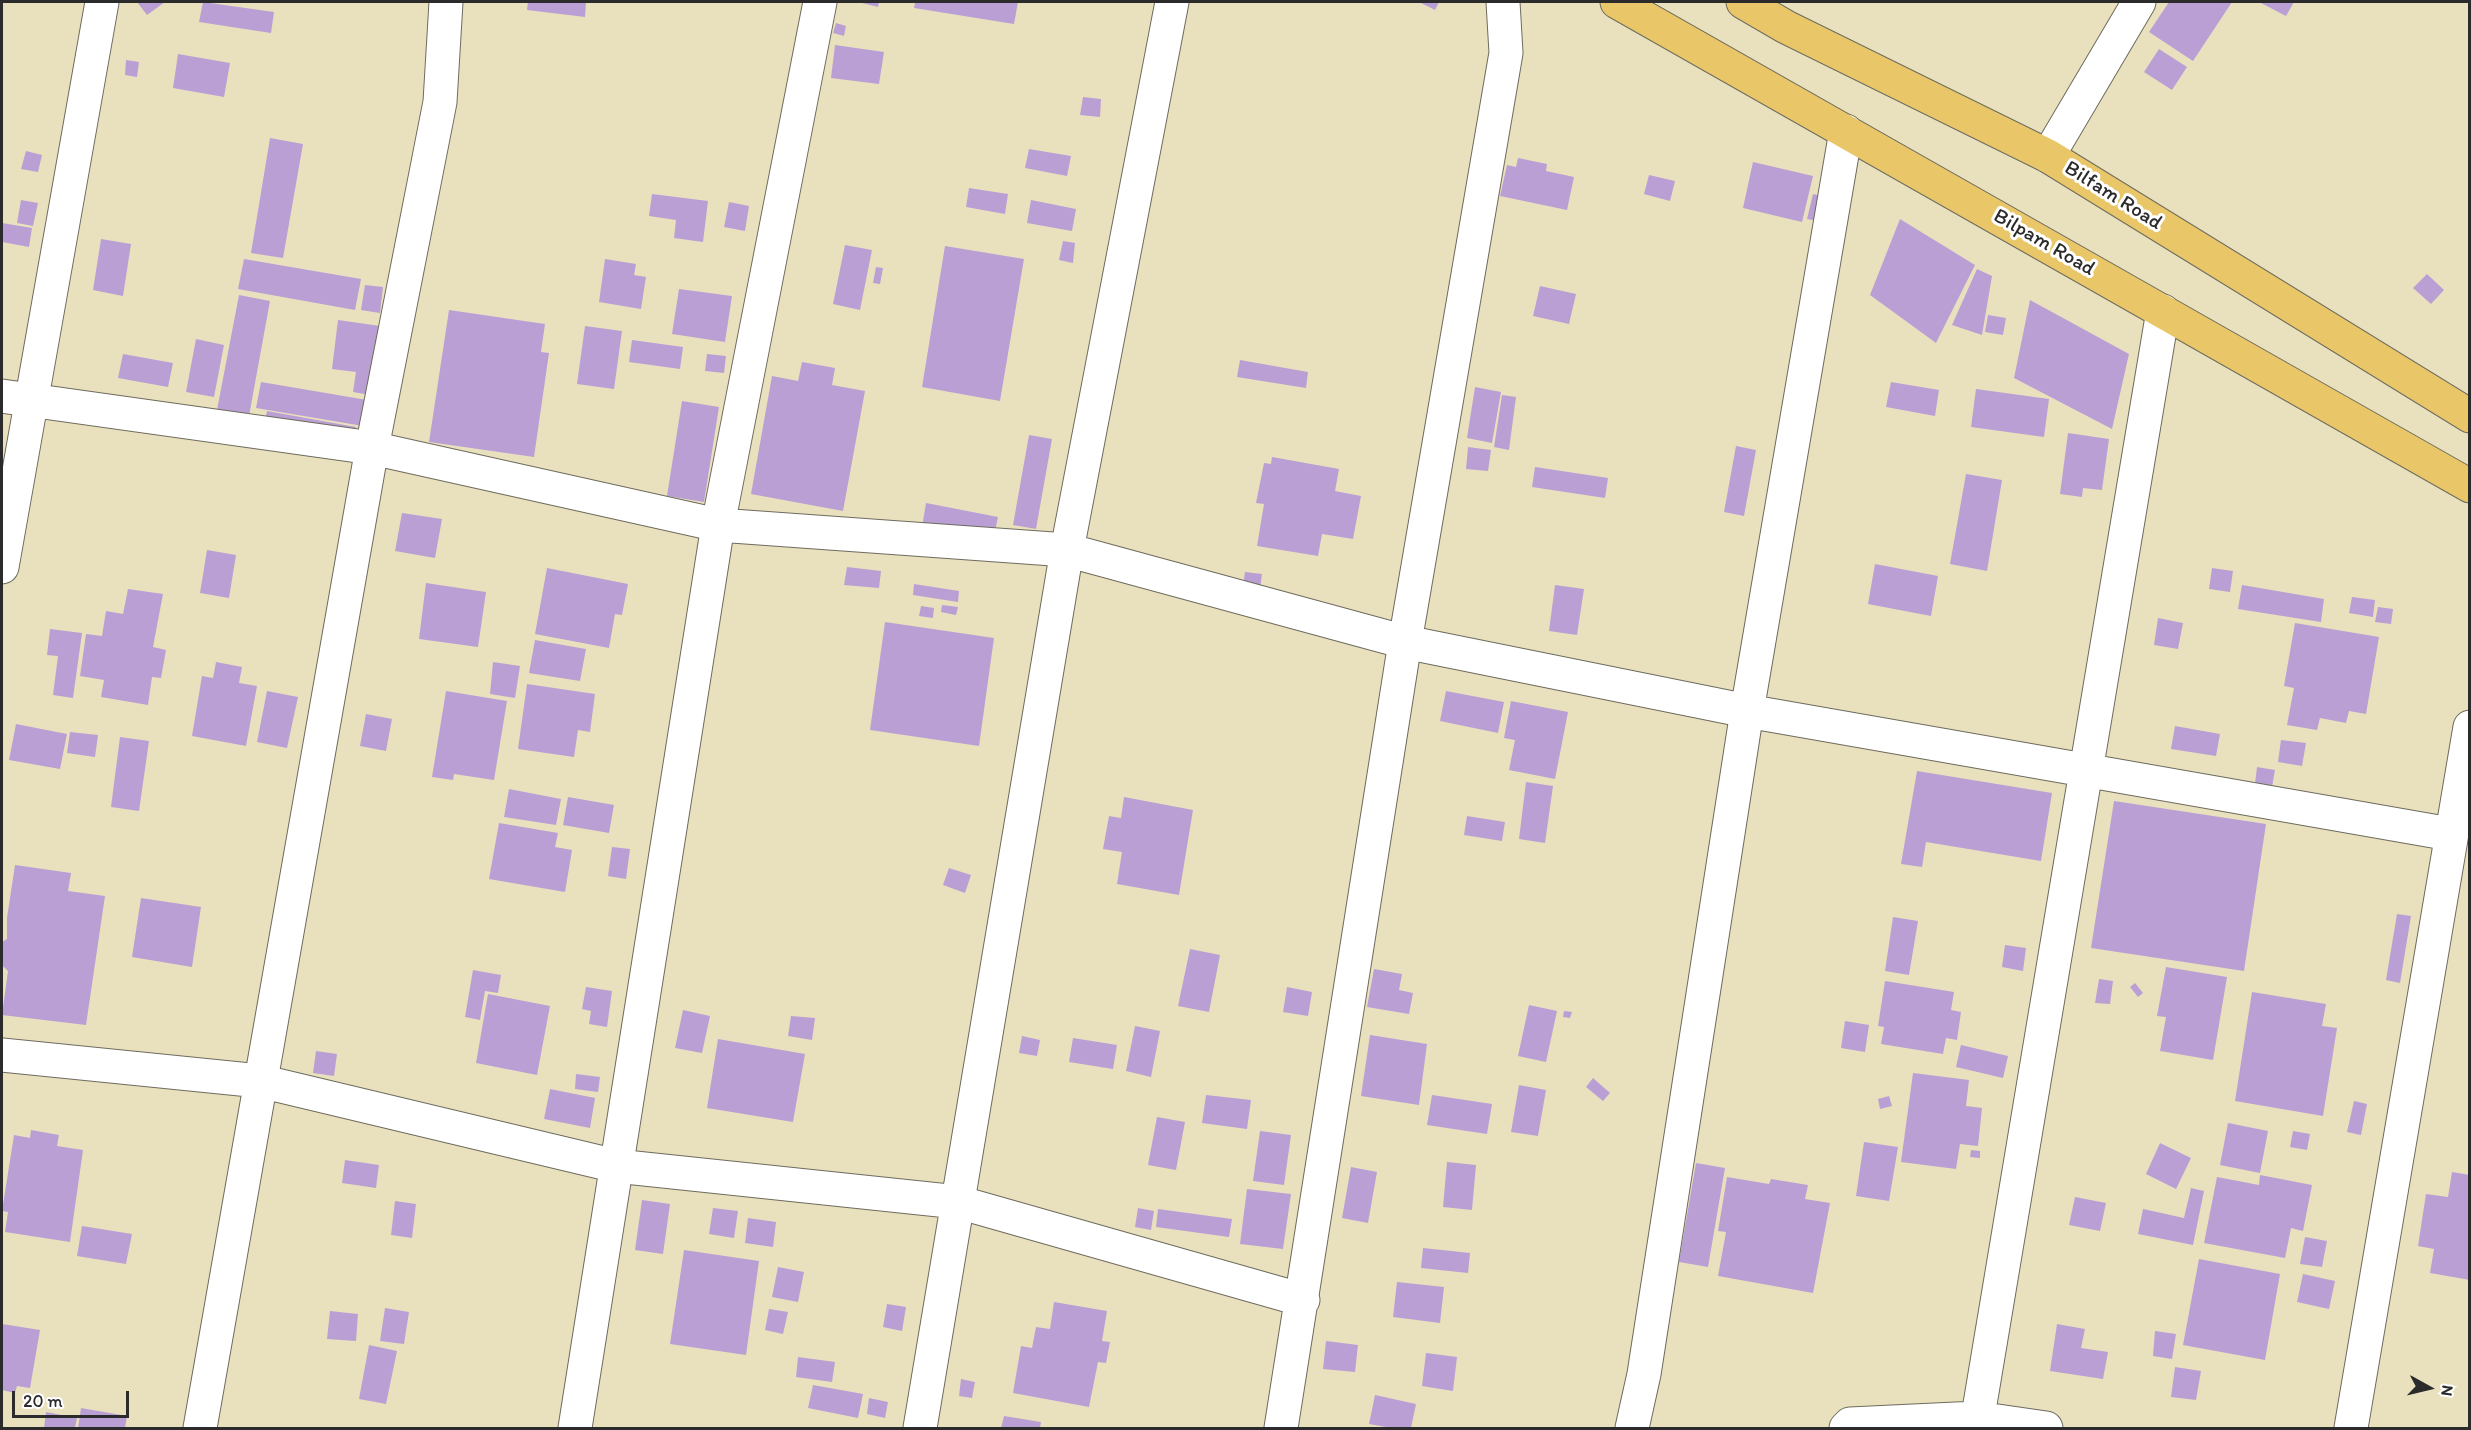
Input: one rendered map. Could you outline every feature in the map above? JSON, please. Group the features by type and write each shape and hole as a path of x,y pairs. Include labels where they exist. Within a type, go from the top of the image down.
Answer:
{"main road":[{"name":"Bilpam Road","path":"1617,2 2469,486"},
{"name":"Bilfam Road","path":"1743,2 1786,27 2048,156 2469,417"}],"street":[{"path":"2,567 16,399 102,2"},
{"path":"200,1428 372,448 440,102 446,2"},
{"path":"574,1428 718,525 820,2"},
{"path":"920,1428 1067,550 1172,2"},
{"path":"1281,1428 1405,642 1506,53 1503,2"},
{"path":"2048,156 2139,2"},
{"path":"1632,1428 1644,1374 1747,711 1846,131"},
{"path":"1977,1423 2163,311"},
{"path":"16,399 372,448 718,525 1067,550 1405,642 1747,711 2450,834"},
{"path":"2351,1428 2469,727"},
{"path":"2,1055 260,1081 616,1166 958,1202 1303,1300"},
{"path":"1846,1428 1850,1424 1977,1423 2046,1428"}],"building":[{"path":"137,2 165,2 147,15"},
{"path":"203,2 274,12 271,33 199,22"},
{"path":"528,2 586,2 585,17 527,10"},
{"path":"858,2 879,2 878,7"},
{"path":"915,2 1018,2 1014,24 914,8"},
{"path":"1419,2 1439,2 1435,10"},
{"path":"2169,2 2232,2 2193,61 2149,32"},
{"path":"2259,2 2294,2 2286,16"},
{"path":"836,23 846,26 844,36 833,33"},
{"path":"835,45 884,52 879,84 831,78"},
{"path":"2159,49 2187,67 2172,90 2144,72"},
{"path":"178,54 230,63 224,97 173,88"},
{"path":"126,60 139,62 137,77 125,75"},
{"path":"1083,97 1101,99 1100,117 1080,115"},
{"path":"270,138 303,144 283,258 251,253"},
{"path":"1029,149 1071,156 1067,176 1025,168"},
{"path":"26,151 42,155 38,172 21,169"},
{"path":"1518,158 1547,164 1546,171 1574,177 1567,210 1500,196 1507,165 1516,167"},
{"path":"1753,162 1813,176 1802,222 1743,208"},
{"path":"1649,175 1675,181 1670,201 1644,194"},
{"path":"969,188 1008,194 1005,214 966,207"},
{"path":"652,194 708,201 703,242 674,238 676,220 649,216"},
{"path":"1813,194 1830,198 1824,222 1807,219"},
{"path":"21,200 38,203 33,226 17,223"},
{"path":"1031,200 1076,209 1072,231 1027,223"},
{"path":"729,202 749,206 745,231 724,227"},
{"path":"1900,219 1975,265 1936,343 1870,295"},
{"path":"2,223 32,228 29,247 2,242"},
{"path":"101,239 131,244 123,296 93,290"},
{"path":"1063,241 1075,243 1073,263 1059,260"},
{"path":"845,245 872,250 860,310 833,304"},
{"path":"945,246 1024,259 1000,401 922,387"},
{"path":"244,259 361,279 355,310 238,289"},
{"path":"605,259 636,264 634,275 646,277 641,309 599,302"},
{"path":"876,267 883,268 880,284 873,283"},
{"path":"1977,269 1992,276 1982,335 1952,325"},
{"path":"2427,274 2444,290 2431,304 2413,288"},
{"path":"365,285 383,287 380,313 361,310"},
{"path":"1540,286 1576,294 1569,324 1533,316"},
{"path":"679,289 732,296 725,342 672,334"},
{"path":"239,295 270,301 249,416 217,410"},
{"path":"2030,300 2129,354 2112,429 2014,378"},
{"path":"449,310 545,324 541,352 549,353 534,457 429,442"},
{"path":"1988,315 2006,318 2003,335 1985,332"},
{"path":"338,320 380,326 370,395 353,392 356,372 332,369"},
{"path":"585,326 622,331 614,389 577,384"},
{"path":"196,339 224,345 214,397 186,392"},
{"path":"632,340 683,347 680,369 629,362"},
{"path":"123,354 173,363 168,387 118,378"},
{"path":"707,354 726,356 724,373 705,371"},
{"path":"1240,360 1308,372 1306,388 1237,377"},
{"path":"802,362 835,368 832,385 865,391 843,511 751,494 772,376 798,381"},
{"path":"261,382 367,400 363,426 256,408"},
{"path":"1891,382 1939,390 1935,416 1886,407"},
{"path":"1475,387 1501,392 1492,443 1467,438"},
{"path":"1976,389 2049,399 2044,437 1971,427"},
{"path":"1502,395 1516,397 1509,450 1494,447"},
{"path":"682,401 719,407 704,502 667,496"},
{"path":"267,411 356,427 354,440 264,425"},
{"path":"2068,433 2109,439 2102,490 2083,488 2082,497 2060,494"},
{"path":"1029,435 1052,439 1036,529 1013,525"},
{"path":"1736,446 1756,450 1744,516 1724,512"},
{"path":"1468,447 1491,450 1488,471 1466,469"},
{"path":"1272,457 1339,469 1335,491 1361,496 1353,539 1322,534 1318,556 1257,546 1264,504 1256,503 1264,463 1271,464"},
{"path":"1535,467 1608,478 1605,498 1532,487"},
{"path":"1966,474 2002,480 1987,571 1950,564"},
{"path":"926,503 998,517 992,546 921,533"},
{"path":"402,513 442,519 435,558 395,551"},
{"path":"207,550 236,555 229,598 200,593"},
{"path":"1875,564 1938,576 1931,616 1868,604"},
{"path":"847,567 881,571 879,588 844,585"},
{"path":"547,568 628,584 622,615 615,614 609,648 535,634"},
{"path":"2212,568 2233,571 2230,592 2209,589"},
{"path":"1245,572 1262,574 1259,595 1242,593"},
{"path":"426,583 486,592 478,647 419,639"},
{"path":"914,584 959,591 958,602 913,595"},
{"path":"1555,585 1584,589 1577,635 1549,631"},
{"path":"2242,585 2324,599 2321,622 2238,609"},
{"path":"128,589 163,594 153,647 166,650 161,678 152,677 148,705 101,697 104,680 80,676 86,634 102,636 106,611 123,614"},
{"path":"2352,597 2375,600 2373,617 2349,613"},
{"path":"942,605 958,607 956,615 941,612"},
{"path":"921,606 934,608 933,618 919,616"},
{"path":"2378,607 2393,609 2391,624 2375,622"},
{"path":"2158,618 2183,623 2178,649 2154,645"},
{"path":"885,622 994,638 979,746 870,730"},
{"path":"2295,623 2379,637 2366,714 2349,711 2346,723 2320,718 2317,730 2287,725 2294,688 2284,686"},
{"path":"50,629 82,633 73,698 53,695 58,656 47,655"},
{"path":"535,640 586,649 580,681 529,673"},
{"path":"216,662 242,667 239,683 257,686 246,746 192,736 202,676 213,678"},
{"path":"493,662 520,666 515,698 490,694"},
{"path":"527,684 595,694 590,732 578,730 574,757 518,749"},
{"path":"267,691 298,697 287,748 257,742"},
{"path":"446,691 507,701 494,780 454,774 453,780 432,777"},
{"path":"1446,691 1504,702 1498,733 1440,721"},
{"path":"1511,701 1568,712 1555,779 1509,770 1515,740 1504,738"},
{"path":"366,714 392,719 386,751 360,746"},
{"path":"16,724 67,734 60,769 9,760"},
{"path":"2175,726 2220,734 2216,756 2171,749"},
{"path":"70,732 98,735 95,757 67,753"},
{"path":"120,737 149,741 139,811 111,807"},
{"path":"2281,740 2306,743 2302,766 2278,762"},
{"path":"2257,767 2275,770 2272,787 2255,784"},
{"path":"1917,771 2052,793 2041,861 1926,842 1922,867 1901,864"},
{"path":"1526,782 1553,786 1545,843 1519,839"},
{"path":"509,789 561,799 556,825 504,817"},
{"path":"568,797 614,805 609,833 563,825"},
{"path":"1124,797 1193,810 1179,895 1117,884 1122,852 1103,849 1109,816 1121,818"},
{"path":"2114,801 2266,824 2244,971 2091,948"},
{"path":"1467,816 1505,822 1502,841 1464,835"},
{"path":"499,823 558,833 555,847 572,850 565,892 489,879"},
{"path":"612,847 630,849 626,879 608,876"},
{"path":"15,865 71,873 68,891 105,896 86,1025 2,1015 8,971 2,965 2,942 7,939 7,918"},
{"path":"949,868 971,875 965,893 943,885"},
{"path":"141,898 201,907 192,967 132,957"},
{"path":"2397,914 2411,916 2400,983 2386,980"},
{"path":"1893,917 1918,921 1909,975 1885,971"},
{"path":"2005,945 2026,948 2023,971 2002,967"},
{"path":"1190,949 1220,955 1209,1012 1178,1006"},
{"path":"2166,967 2227,977 2213,1060 2160,1051 2166,1017 2157,1016"},
{"path":"1374,969 1402,974 1399,990 1413,993 1409,1014 1367,1007"},
{"path":"473,970 501,975 498,993 485,991 480,1020 465,1017"},
{"path":"2099,979 2113,981 2110,1004 2095,1003"},
{"path":"1885,981 1954,992 1951,1010 1961,1012 1957,1040 1946,1038 1943,1054 1881,1044 1884,1027 1878,1026"},
{"path":"2135,983 2143,993 2138,997 2130,987"},
{"path":"586,987 612,991 607,1027 589,1024 591,1011 582,1009"},
{"path":"1287,987 1312,992 1308,1016 1283,1012"},
{"path":"2252,992 2326,1004 2322,1026 2337,1028 2323,1116 2235,1101"},
{"path":"488,994 550,1006 537,1075 476,1063"},
{"path":"1529,1005 1557,1011 1546,1062 1518,1056"},
{"path":"683,1010 710,1016 702,1053 675,1048"},
{"path":"1564,1011 1572,1012 1570,1018 1563,1017"},
{"path":"791,1016 815,1018 812,1040 788,1036"},
{"path":"1845,1021 1869,1025 1865,1052 1841,1048"},
{"path":"1135,1026 1160,1031 1151,1077 1126,1071"},
{"path":"1370,1035 1427,1044 1419,1105 1361,1096"},
{"path":"1022,1036 1040,1040 1037,1056 1019,1053"},
{"path":"1073,1038 1117,1045 1113,1069 1069,1062"},
{"path":"718,1039 805,1054 793,1122 707,1108"},
{"path":"1961,1045 2008,1056 2003,1078 1956,1067"},
{"path":"316,1051 337,1054 334,1076 313,1073"},
{"path":"1913,1073 1969,1080 1966,1106 1982,1108 1978,1146 1960,1144 1956,1169 1901,1162"},
{"path":"576,1074 600,1077 598,1092 575,1089"},
{"path":"1593,1078 1610,1093 1603,1101 1586,1087"},
{"path":"1519,1085 1546,1090 1538,1136 1511,1132"},
{"path":"550,1089 595,1098 590,1128 544,1119"},
{"path":"1206,1095 1251,1100 1247,1129 1202,1123"},
{"path":"1432,1095 1492,1104 1487,1134 1427,1125"},
{"path":"1889,1096 1892,1106 1880,1109 1878,1099"},
{"path":"2354,1101 2367,1104 2361,1135 2347,1132"},
{"path":"1157,1117 1185,1122 1176,1170 1148,1165"},
{"path":"2228,1123 2268,1131 2260,1173 2220,1165"},
{"path":"31,1130 59,1135 57,1146 83,1150 70,1242 5,1232 8,1212 2,1211 14,1135 30,1138"},
{"path":"1260,1131 1291,1135 1284,1185 1253,1181"},
{"path":"2293,1131 2310,1134 2307,1150 2290,1147"},
{"path":"1864,1142 1898,1147 1889,1201 1856,1196"},
{"path":"2160,1143 2191,1158 2176,1189 2146,1174"},
{"path":"1971,1150 1980,1151 1980,1158 1970,1157"},
{"path":"345,1160 379,1165 376,1188 342,1183"},
{"path":"1447,1162 1476,1165 1472,1210 1443,1207"},
{"path":"1696,1163 1725,1168 1708,1267 1679,1262"},
{"path":"1351,1167 1377,1172 1368,1223 1342,1218"},
{"path":"2452,1172 2470,1175 2470,1280 2430,1273 2434,1249 2418,1246 2426,1194 2448,1197"},
{"path":"2260,1175 2312,1185 2303,1231 2291,1228 2285,1258 2204,1243 2217,1177 2259,1185"},
{"path":"1727,1177 1769,1184 1771,1179 1808,1185 1805,1199 1830,1203 1813,1293 1718,1276 1726,1232 1718,1231"},
{"path":"2191,1188 2204,1191 2193,1245 2138,1234 2143,1209 2184,1218"},
{"path":"1247,1189 1291,1194 1283,1249 1240,1244"},
{"path":"2075,1197 2106,1203 2100,1231 2069,1225"},
{"path":"642,1200 670,1204 663,1254 635,1250"},
{"path":"395,1201 416,1204 412,1238 391,1235"},
{"path":"713,1208 738,1211 734,1238 709,1234"},
{"path":"1138,1208 1154,1211 1151,1230 1135,1227"},
{"path":"1158,1209 1232,1219 1229,1237 1156,1227"},
{"path":"748,1218 776,1222 773,1247 745,1243"},
{"path":"82,1226 132,1234 126,1264 77,1256"},
{"path":"2305,1237 2327,1241 2322,1267 2300,1264"},
{"path":"1423,1248 1470,1253 1468,1273 1421,1268"},
{"path":"684,1250 759,1261 746,1355 670,1344"},
{"path":"2199,1259 2280,1274 2265,1360 2183,1345"},
{"path":"778,1267 804,1272 798,1302 772,1297"},
{"path":"2303,1274 2335,1281 2329,1309 2297,1302"},
{"path":"1397,1282 1444,1287 1440,1323 1393,1317"},
{"path":"1054,1302 1107,1311 1102,1341 1110,1342 1106,1363 1098,1362 1089,1407 1013,1393 1021,1346 1032,1348 1036,1327 1050,1329"},
{"path":"887,1304 906,1307 902,1331 883,1327"},
{"path":"385,1308 409,1312 404,1344 380,1341"},
{"path":"769,1309 788,1312 783,1334 765,1330"},
{"path":"330,1311 358,1314 356,1341 327,1339"},
{"path":"2,1324 40,1330 30,1388 17,1386 15,1393 2,1390"},
{"path":"2057,1324 2085,1329 2081,1348 2108,1352 2103,1379 2050,1371"},
{"path":"2155,1331 2176,1334 2172,1359 2153,1356"},
{"path":"1326,1341 1358,1345 1355,1372 1323,1369"},
{"path":"369,1345 397,1351 386,1404 359,1399"},
{"path":"1426,1353 1457,1357 1453,1391 1422,1386"},
{"path":"798,1357 835,1362 832,1382 796,1377"},
{"path":"2175,1367 2201,1371 2196,1400 2171,1397"},
{"path":"961,1379 975,1382 972,1398 959,1396"},
{"path":"813,1385 863,1394 858,1418 808,1408"},
{"path":"1375,1395 1416,1404 1411,1428 1392,1428 1369,1424"},
{"path":"869,1398 888,1402 885,1418 867,1414"},
{"path":"81,1408 127,1416 125,1428 78,1428"},
{"path":"46,1412 77,1418 75,1428 44,1428"},
{"path":"1004,1416 1041,1422 1040,1428 1001,1428"}]}
